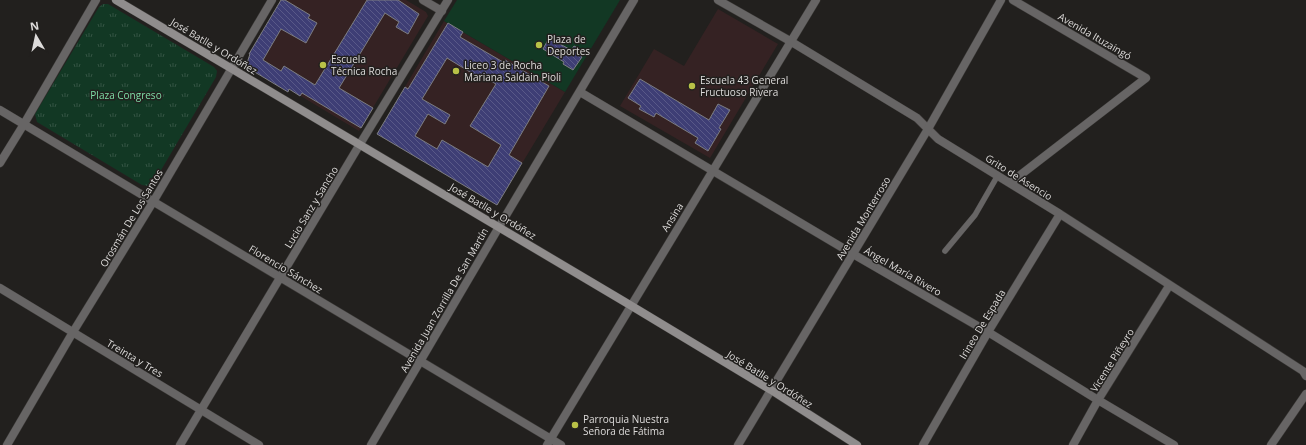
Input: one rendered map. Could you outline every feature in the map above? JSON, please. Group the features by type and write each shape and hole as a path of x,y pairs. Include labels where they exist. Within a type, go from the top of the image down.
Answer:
{"main road":[{"name":"José Batlle y Ordóñez","path":"116,0 630,305 771,390 856,445"}],"street":[{"path":"0,163 96,0"},
{"name":"Orosmán De Los Santos","path":"7,445 272,0"},
{"path":"423,0 442,11"},
{"name":"Lucio Sanz y Sancho","path":"180,445 448,0"},
{"name":"Avenida Juan Zorrilla De San Martín","path":"371,445 634,0"},
{"name":"Grito de Asencio","path":"718,0 917,118 938,139 1060,214 1303,371 1306,376"},
{"name":"Ansina","path":"548,442 816,0"},
{"name":"Avenida Monterroso","path":"738,445 928,129 1001,0"},
{"name":"Avenida Ituzaingó","path":"1010,183 1146,78 1013,0"},
{"name":"Ángel María Rivero","path":"580,92 853,254 988,332 1174,445"},
{"name":"Florencio Sánchez","path":"0,110 281,277 548,442 561,445"},
{"name":"Irineo De Espada","path":"923,445 988,332 1060,214"},
{"name":"Vicente Piñeyro","path":"1073,445 1098,400 1170,286"},
{"name":"Treinta y Tres","path":"0,288 259,445"},
{"path":"1271,445 1306,394"}],"lane":[{"path":"945,251 975,215 998,175"}],"shaded area":[{"name":"Escuela Técnica Rocha","path":"281,0 406,0 426,12 428,16 359,131 289,89 288,92 253,71 254,70 248,66 247,63 249,54"},
{"name":"Escuela 43 General Fructuoso Rivera","path":"718,9 778,44 710,158 620,106 654,49 684,66"},
{"path":"444,21 565,92 497,205 377,134"}],"green space":[{"name":"Plaza de Deportes","path":"457,0 620,0 565,92 444,21"},
{"name":"Plaza Congreso","path":"103,4 108,4 214,67 217,71 216,77 154,182 148,186 142,185 37,122 35,114 99,7"}],"building":[{"path":"281,0 285,0 310,15 308,18 317,23 306,43 281,29 263,60 281,71 284,66 315,85 367,0 398,0 419,14 408,34 396,27 399,22 385,13 339,88 373,108 361,128 302,93 300,96 289,89 288,92 253,71 248,66 247,63 249,54"},
{"path":"448,23 463,32 460,37 503,62 505,60 549,86 509,155 522,163 497,205 377,134 405,87 408,89","holes":["447,58 480,78 482,76 496,84 470,126 501,145 488,167 442,140 437,149 415,136 428,114 445,124 450,115 422,99"]},
{"path":"549,38 571,50 574,46 584,51 581,56 582,57 573,70 563,64 564,62 543,49"},
{"path":"640,79 709,120 718,104 730,110 708,151 695,143 698,138 656,113 654,117 639,109 641,106 628,98"}],"place":[{"name":"Plaza de Deportes","path":"539,45"},
{"name":"Escuela Técnica Rocha","path":"323,65"},
{"name":"Liceo 3 de Rocha Mariana Saldain Pioli","path":"456,71"},
{"name":"Escuela 43 General Fructuoso Rivera","path":"692,86"},
{"name":"Parroquia Nuestra Señora de Fátima","path":"575,425"}]}
